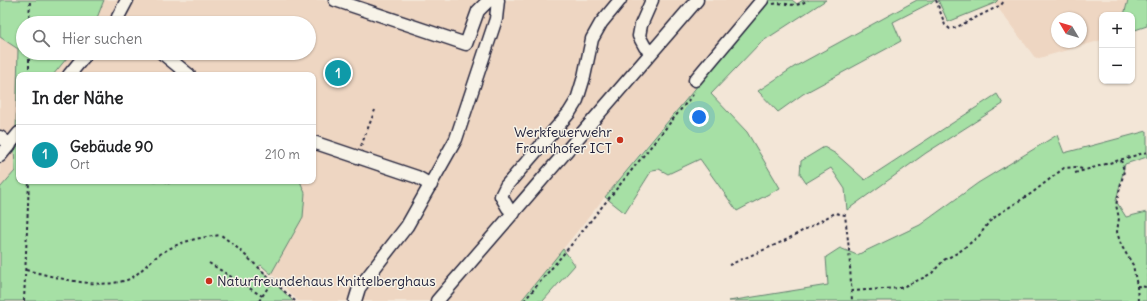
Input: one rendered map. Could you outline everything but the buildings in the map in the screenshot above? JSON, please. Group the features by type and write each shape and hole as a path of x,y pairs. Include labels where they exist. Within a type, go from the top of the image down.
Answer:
{"street":[{"path":"121,16 127,0"},
{"path":"335,0 466,44 478,11 491,0"},
{"path":"355,301 359,288 407,226 456,140 496,19 498,0"},
{"path":"514,213 508,208 502,196 506,186 569,113 577,100 584,77 592,39 601,23 620,0"},
{"path":"652,0 638,36 645,47 652,52"},
{"path":"437,301 697,0"},
{"path":"697,84 766,2"},
{"path":"71,72 81,60"},
{"path":"171,60 185,72"},
{"path":"0,137 8,146"},
{"path":"316,143 417,177 431,185"}],"path":[{"path":"29,16 30,0"},
{"path":"766,2 793,6 803,4 808,0"},
{"path":"936,0 945,25 950,29 1001,5 1005,0"},
{"path":"29,60 29,72"},
{"path":"524,301 571,245 697,84"},
{"path":"357,156 375,110"},
{"path":"1076,173 1147,152"},
{"path":"1121,160 1124,171 1116,205 1119,218 1117,232 1120,245 1133,265 1138,301"},
{"path":"851,291 900,288 921,279 932,273 944,260 959,252 979,236 989,222 1000,213 1032,193 1064,168 1084,170"},
{"path":"24,301 29,184"},
{"path":"729,265 784,241 836,213 845,215 849,249 852,301"},
{"path":"26,270 80,282 114,284 129,279 166,250 185,241 221,235 274,279 295,301"},
{"path":"210,263 262,296"},
{"path":"259,301 274,279"},
{"path":"1137,286 1147,287"}],"shaded area":[{"path":"104,0 769,0 642,151 521,301 298,301 275,277 169,184 316,184 316,72 55,72 65,60 316,60 316,16 98,16"},
{"path":"938,0 1128,0 1125,12 1099,12 1099,41 1087,44 1087,12 1051,12 1051,48 1074,48 1036,59 995,4 948,22"},
{"path":"0,10 16,31 16,60 18,60 18,72 16,72 16,144 14,146 15,171 0,188"}],"green space":[{"path":"0,0 104,0 98,16 16,16 16,48 0,37"},
{"path":"769,0 792,0 797,4 803,0 826,0 760,43 711,94 747,132 780,188 737,211 700,159 668,174 659,169 652,170 625,213 605,197"},
{"path":"917,0 936,0 893,22 901,41 803,94 778,112 758,91 794,67"},
{"path":"938,0 998,0 995,3 948,22"},
{"path":"1128,0 1147,0 1147,26 1135,30 1135,12 1125,12"},
{"path":"18,60 65,60 55,72 17,72"},
{"path":"997,94 1003,104 926,153 847,210 845,189 831,168 806,183 800,174 801,161 824,147 836,154 865,180"},
{"path":"1147,131 1147,157 1125,164 1116,201 1126,217 1147,212 1147,301 729,301 828,285 826,257 840,248 857,255 920,225 978,183 1057,135 1064,153"},
{"path":"16,144 16,184 301,184 305,193 303,217 271,274 261,265 258,267 293,301 0,301 0,188 15,171 14,146"},
{"path":"563,249 575,265 543,301 521,301"}],"place":[{"name":"Gebäude 90","path":"338,73"},
{"name":"Werkfeuerwehr Fraunhofer ICT","path":"620,140"},
{"name":"Naturfreundehaus Knittelberghaus","path":"209,281"}]}
